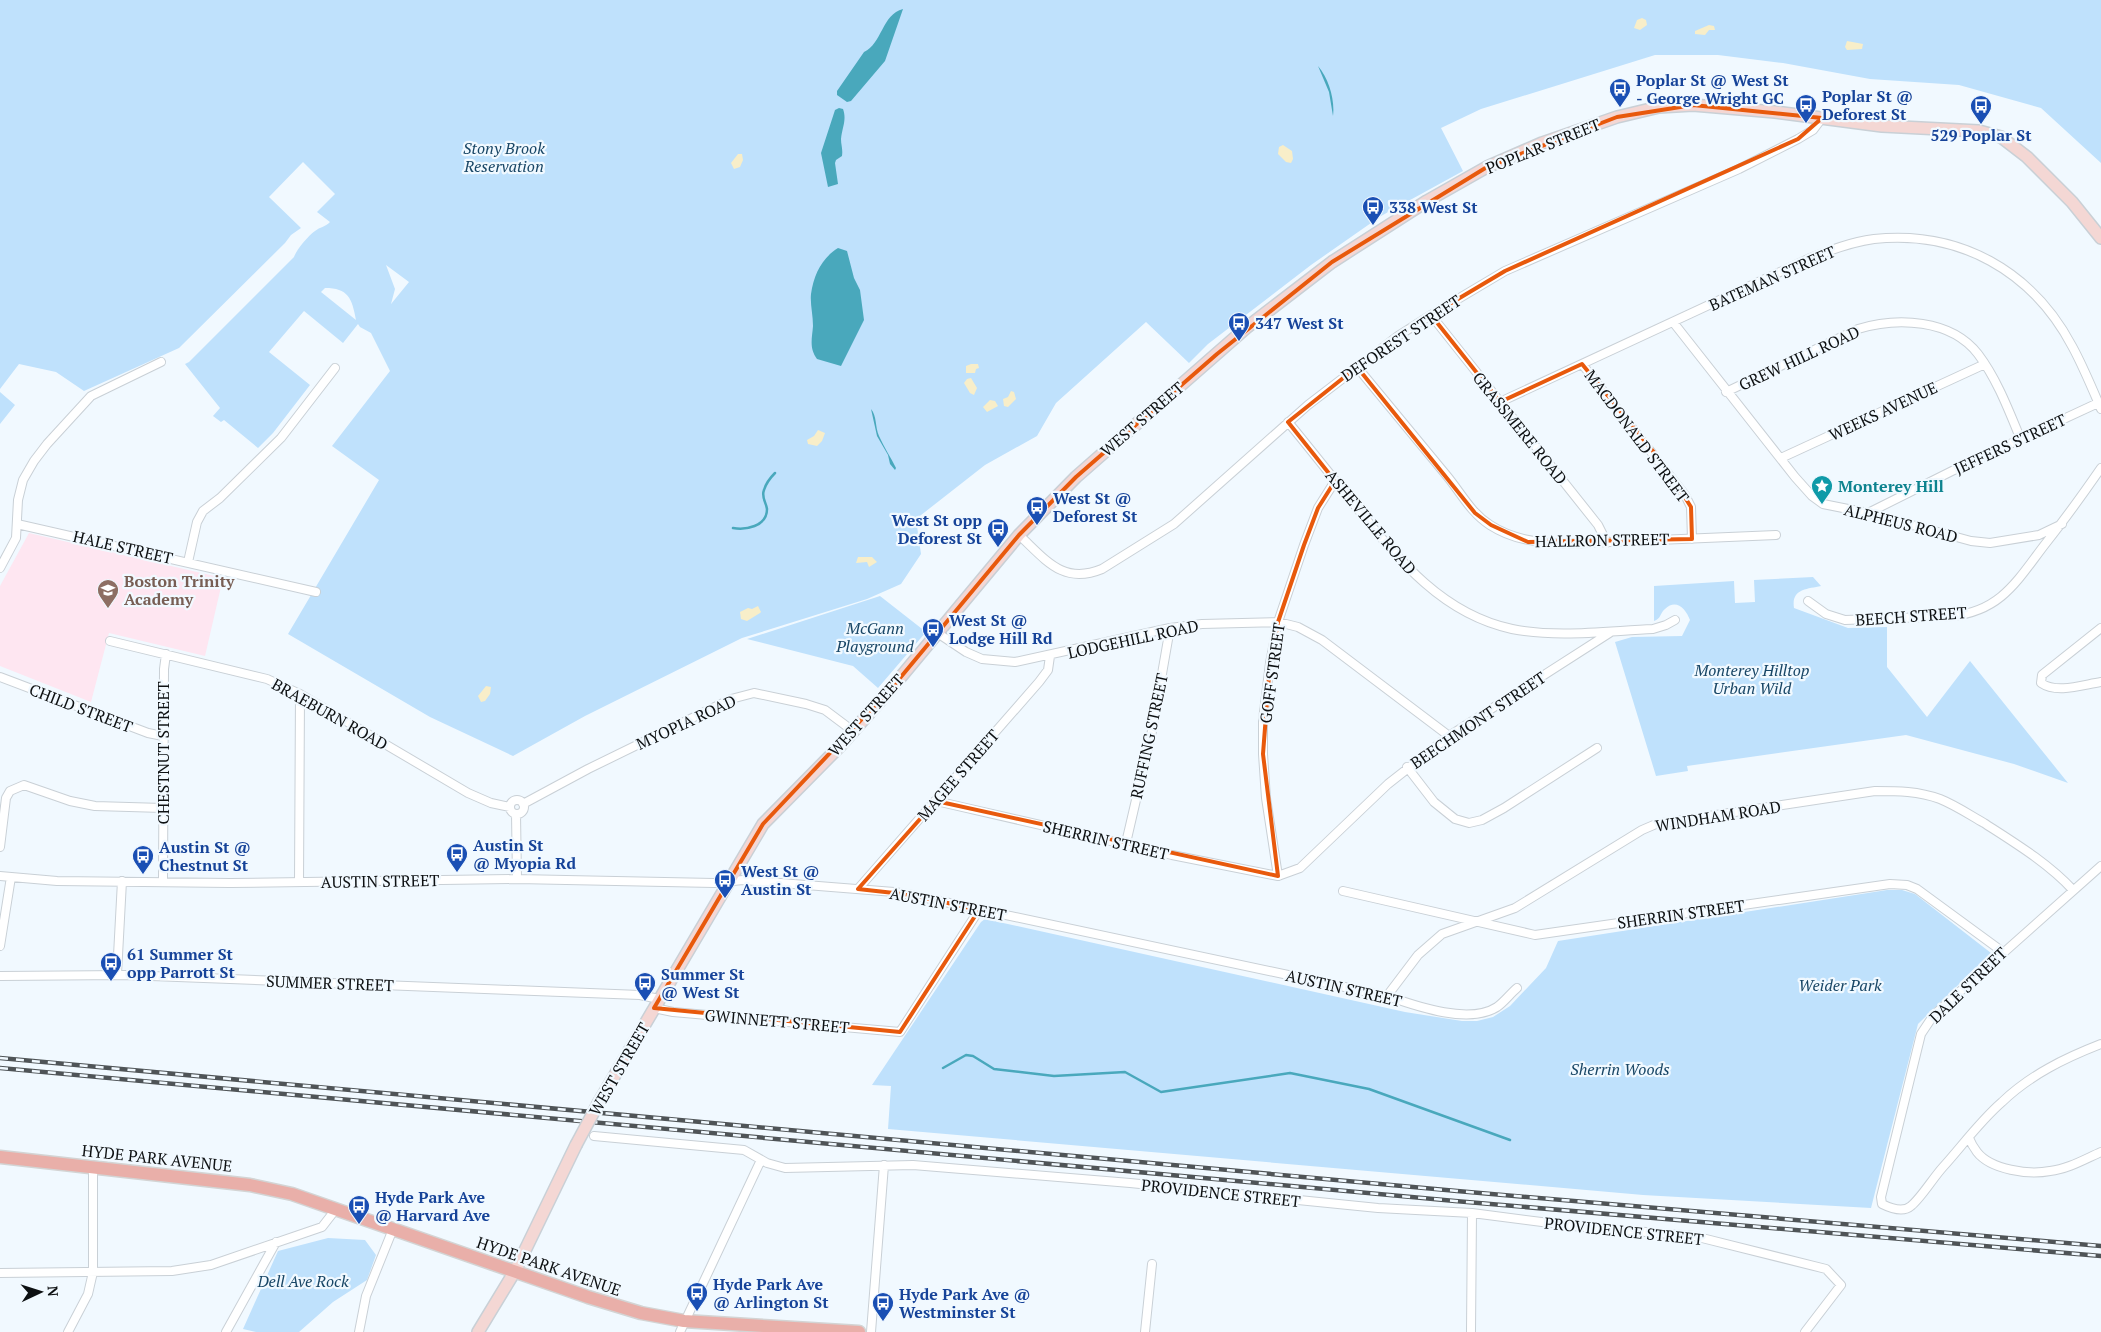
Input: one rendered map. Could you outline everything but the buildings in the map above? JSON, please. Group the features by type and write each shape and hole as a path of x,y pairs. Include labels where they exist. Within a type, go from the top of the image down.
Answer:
{"main road":[{"name":"HYDE PARK AVENUE","path":"0,1157 250,1185 292,1194 393,1230 682,1326 859,1332"}],"street":[{"name":"POPLAR STREET","path":"1426,202 1487,166 1542,143 1617,117 1659,107 1693,105 1882,126 1979,131 2001,137 2027,158 2072,202 2101,238"},
{"name":"DEFOREST STREET","path":"1019,535 1058,571 1089,574 1102,569 1174,524 1288,422 1357,367 1431,315 1505,271 1739,169 1813,130 1822,118"},
{"name":"WEST STREET","path":"478,1332 515,1271 599,1102 763,824 853,730 939,634 1019,535 1083,471 1246,328 1332,262 1426,202"},
{"name":"BATEMAN STREET","path":"1500,402 1808,258 1844,245 1874,239 1903,238 1939,242 1976,252 2007,269 2027,287 2054,318 2072,346 2100,406"},
{"name":"GRASSMERE ROAD","path":"1431,315 1598,525 1607,543"},
{"name":"ALPHEUS ROAD","path":"1673,322 1726,392 1812,496 1823,504 1868,512 1971,541 1990,543 2039,535 2062,524"},
{"name":"GREW HILL ROAD","path":"1726,392 1858,329 1894,322 1930,325 1956,335 1976,352 1985,364 2021,440"},
{"path":"0,568 14,543 19,493 26,474 47,444 79,407 95,393 161,362"},
{"name":"MACDONALD STREET","path":"1582,364 1685,495 1691,507 1692,538"},
{"name":"WEEKS AVENUE","path":"1781,458 1985,364"},
{"name":"HALLRON STREET","path":"1357,367 1475,513 1490,526 1528,542 1563,544 1607,543 1776,536"},
{"path":"188,562 197,522 203,511 220,498 281,438 335,368"},
{"name":"JEFFERS STREET","path":"1868,512 1954,470 2100,406"},
{"name":"ASHEVILLE ROAD","path":"1288,422 1398,558 1430,590 1451,604 1484,621 1513,629 1543,632 1611,631"},
{"name":"BEECH STREET","path":"1808,601 1826,614 1845,620 1952,616 1972,613 1989,606 2009,591 2062,524 2101,468"},
{"name":"GOFF STREET","path":"1278,876 1266,798 1263,720 1270,663 1278,622 1318,508 1335,480"},
{"name":"HALE STREET","path":"17,524 316,592"},
{"path":"1611,631 1653,629 1675,620"},
{"name":"LODGEHILL ROAD","path":"939,634 966,652 982,659 1015,662 1050,656 1170,628 1202,624 1278,622 1298,627 1322,640 1449,736"},
{"name":"RUFFING STREET","path":"1126,843 1152,732 1170,628"},
{"path":"2101,628 2042,675 2040,679 2041,684 2056,689 2101,682"},
{"name":"BEECHMONT STREET","path":"1278,876 1300,868 1407,767 1449,736 1611,631"},
{"name":"BRAEBURN ROAD","path":"110,641 267,679 300,694 468,793 492,803 510,807"},
{"name":"CHESTNUT STREET","path":"163,882 163,736 166,654"},
{"name":"MAGEE STREET","path":"858,889 1039,682 1048,670 1050,656"},
{"name":"CHILD STREET","path":"0,677 148,733 163,736"},
{"name":"MYOPIA ROAD","path":"523,804 588,769 731,698 754,693 770,695 825,710 853,730"},
{"path":"299,882 300,694"},
{"path":"1407,767 1434,802 1455,819 1469,823 1482,820 1504,808 1597,748"},
{"path":"0,847 6,798 10,791 24,784 70,801 95,806 163,808"},
{"name":"WINDHAM ROAD","path":"1387,996 1406,969 1434,940 1450,930 1503,914 1642,830 1656,824 1875,791 1903,791 1924,794 1961,810 2000,834 2048,867 2073,890"},
{"path":"514,801 519,801 523,804 522,811 516,814 512,812 510,807 514,801"},
{"name":"SHERRIN STREET","path":"936,801 1278,876"},
{"path":"516,814 517,879"},
{"name":"DALE STREET","path":"1969,1138 1912,1206 1906,1209 1889,1208 1882,1204 1881,1197 1921,1034 1934,1016 2003,952 2101,866"},
{"name":"AUSTIN STREET","path":"0,876 122,882 517,879 714,883 749,880 912,894 979,910 1387,996 1444,1012 1476,1015 1496,1007 1517,988"},
{"path":"0,946 11,877"},
{"path":"117,974 122,882"},
{"name":"SHERRIN STREET","path":"1343,891 1528,934 1541,935 1890,884 1906,885 1917,889 2003,952"},
{"name":"GWINNETT STREET","path":"657,1003 674,1012 900,1032 979,910"},
{"name":"SUMMER STREET","path":"0,976 117,974 499,988 640,995 657,1003"},
{"path":"2101,1044 2069,1056 2025,1083 1993,1110 1969,1138 1978,1153 1993,1163 2006,1169 2029,1172 2050,1171 2072,1165 2101,1152"},
{"name":"PROVIDENCE STREET","path":"594,1136 739,1149 748,1151 772,1166 785,1168 913,1165 1130,1183 1378,1208 1472,1213 1573,1226 1694,1236 1826,1269 1840,1285 1804,1332"},
{"path":"682,1326 761,1160"},
{"path":"871,1332 884,1165"},
{"path":"68,1332 88,1294 93,1272 93,1167"},
{"path":"0,1273 172,1271 211,1266 322,1227 336,1209"},
{"path":"1471,1332 1472,1213"},
{"path":"359,1332 366,1296 393,1230"},
{"path":"226,1332 276,1242"},
{"path":"1145,1332 1152,1264"}],"highlighted area":[{"path":"1693,105 1822,118 1798,139 1505,271 1431,315 1500,402 1582,364 1665,466 1691,507 1692,539 1528,542 1491,525 1475,513 1357,367 1288,422 1335,481 1318,508 1304,545 1278,622 1270,663 1263,754 1278,876 936,801 858,889 912,895 979,910 900,1032 654,1008 763,824 895,684 1019,535 1076,477 1217,354 1332,262 1487,167 1617,117"}],"shaded area":[{"path":"903,9 885,61 851,101 847,102 837,95 837,91 864,52 875,43 886,23 896,12"},
{"path":"1318,66 1330,90 1333,116 1329,92"},
{"path":"843,109 845,117 841,139 842,156 835,163 838,184 828,187 821,153 835,110"},
{"path":"838,248 847,251 854,278 860,290 864,320 841,366 817,359 812,343 812,287 823,262"},
{"path":"871,409 879,436 896,468 895,470 890,464 888,455 877,436"},
{"name":"Boston Trinity Academy","path":"29,533 223,578 205,656 109,633 91,702 0,666 0,586"}],"green space":[{"name":"Stony Brook Reservation","path":"0,0 2101,0 2101,163 2041,108 1959,85 1870,79 1783,63 1718,55 1655,55 1481,109 1441,128 1463,171 1381,216 1311,265 1208,344 1189,363 1146,322 1056,403 1037,436 985,465 916,519 921,554 901,584 867,599 742,638 585,716 513,756 430,717 288,634 379,480 332,446 390,371 371,333 358,324 343,343 304,311 269,352 310,385 273,433 258,448 224,420 221,422 213,416 220,408 185,364 294,257 309,236 330,222 317,212 335,194 303,162 269,197 301,228 291,235 179,348 84,391 56,372 19,364 0,389","holes":["386,265 409,282 391,304 395,289","325,288 339,290 348,296 353,306 356,320 321,292"]},
{"path":"0,392 15,405 0,424"},
{"name":"Monterey Hilltop Urban Wild","path":"1813,577 1821,586 1798,593 1795,597 1794,608 1848,628 1887,627 1887,667 1927,717 1970,661 2068,783 2014,764 1906,735 1687,766 1688,771 1656,776 1615,642 1632,637 1682,636 1690,620 1680,606 1669,606 1654,621 1654,586 1734,581 1735,603 1755,602 1754,580"},
{"name":"McGann Playground","path":"880,596 926,632 878,688 853,666 747,639"},
{"name":"Sherrin Woods","path":"1887,890 1902,890 1915,894 1991,953 1918,1024 1871,1208 1643,1195 888,1129 891,1086 872,1085 981,922 985,919 1405,1012 1462,1021 1477,1021 1493,1017 1510,1006 1546,968 1558,941"},
{"name":"Dell Ave Rock","path":"328,1238 365,1240 376,1255 367,1280 333,1302 299,1332 256,1332 243,1329 278,1251"}],"sand":[{"path":"1642,18 1646,20 1647,25 1640,30 1634,28 1637,20"},
{"path":"1709,25 1714,26 1715,30 1709,30 1705,35 1695,34 1695,31"},
{"path":"1847,41 1863,44 1862,49 1847,50 1845,47"},
{"path":"1283,145 1292,151 1293,159 1291,163 1286,162 1278,154 1279,147"},
{"path":"738,154 742,154 743,160 740,167 734,169 731,163"},
{"path":"978,364 979,368 976,369 975,373 966,373 966,366"},
{"path":"971,378 977,388 974,395 970,393 964,383 967,379"},
{"path":"1011,391 1014,392 1016,399 1008,407 1004,406 1003,399 1008,397"},
{"path":"990,400 995,401 998,406 987,412 983,407"},
{"path":"818,430 825,433 822,441 817,446 808,444 807,440 814,436"},
{"path":"858,557 872,557 877,562 869,567 867,562 856,563"},
{"path":"758,606 760,613 747,621 741,619 740,612"},
{"path":"486,686 491,687 490,694 485,701 481,702 478,696"}],"waterway":[{"path":"733,528 749,528 763,520 767,509 763,493 767,483 775,473"},
{"path":"943,1068 966,1055 973,1056 994,1069 1054,1076 1125,1072 1161,1092 1290,1073 1369,1089 1510,1140"}],"railway":[{"path":"0,1058 1457,1191 2101,1246"},
{"path":"0,1068 1455,1201 2101,1256"}],"place":[{"name":"Poplar St @ West St - George Wright GC","path":"1620,108"},
{"name":"Poplar St @ Deforest St","path":"1806,124"},
{"name":"529 Poplar St","path":"1981,125"},
{"name":"338 West St","path":"1373,226"},
{"name":"347 West St","path":"1239,342"},
{"name":"Monterey Hill","path":"1822,505"},
{"name":"West St @ Deforest St","path":"1037,526"},
{"name":"West St opp Deforest St","path":"998,548"},
{"name":"Boston Trinity Academy","path":"108,609"},
{"name":"West St @ Lodge Hill Rd","path":"933,648"},
{"name":"Austin St @ Myopia Rd","path":"457,873"},
{"name":"Austin St @ Chestnut St","path":"143,875"},
{"name":"West St @ Austin St","path":"725,899"},
{"name":"61 Summer St opp Parrott St","path":"111,982"},
{"name":"Summer St @ West St","path":"645,1002"},
{"name":"Hyde Park Ave @ Harvard Ave","path":"359,1225"},
{"name":"Hyde Park Ave @ Arlington St","path":"697,1312"},
{"name":"Hyde Park Ave @ Westminster St","path":"883,1322"}],"park label":[{"name":"Weider Park","path":"1840,985"}]}
